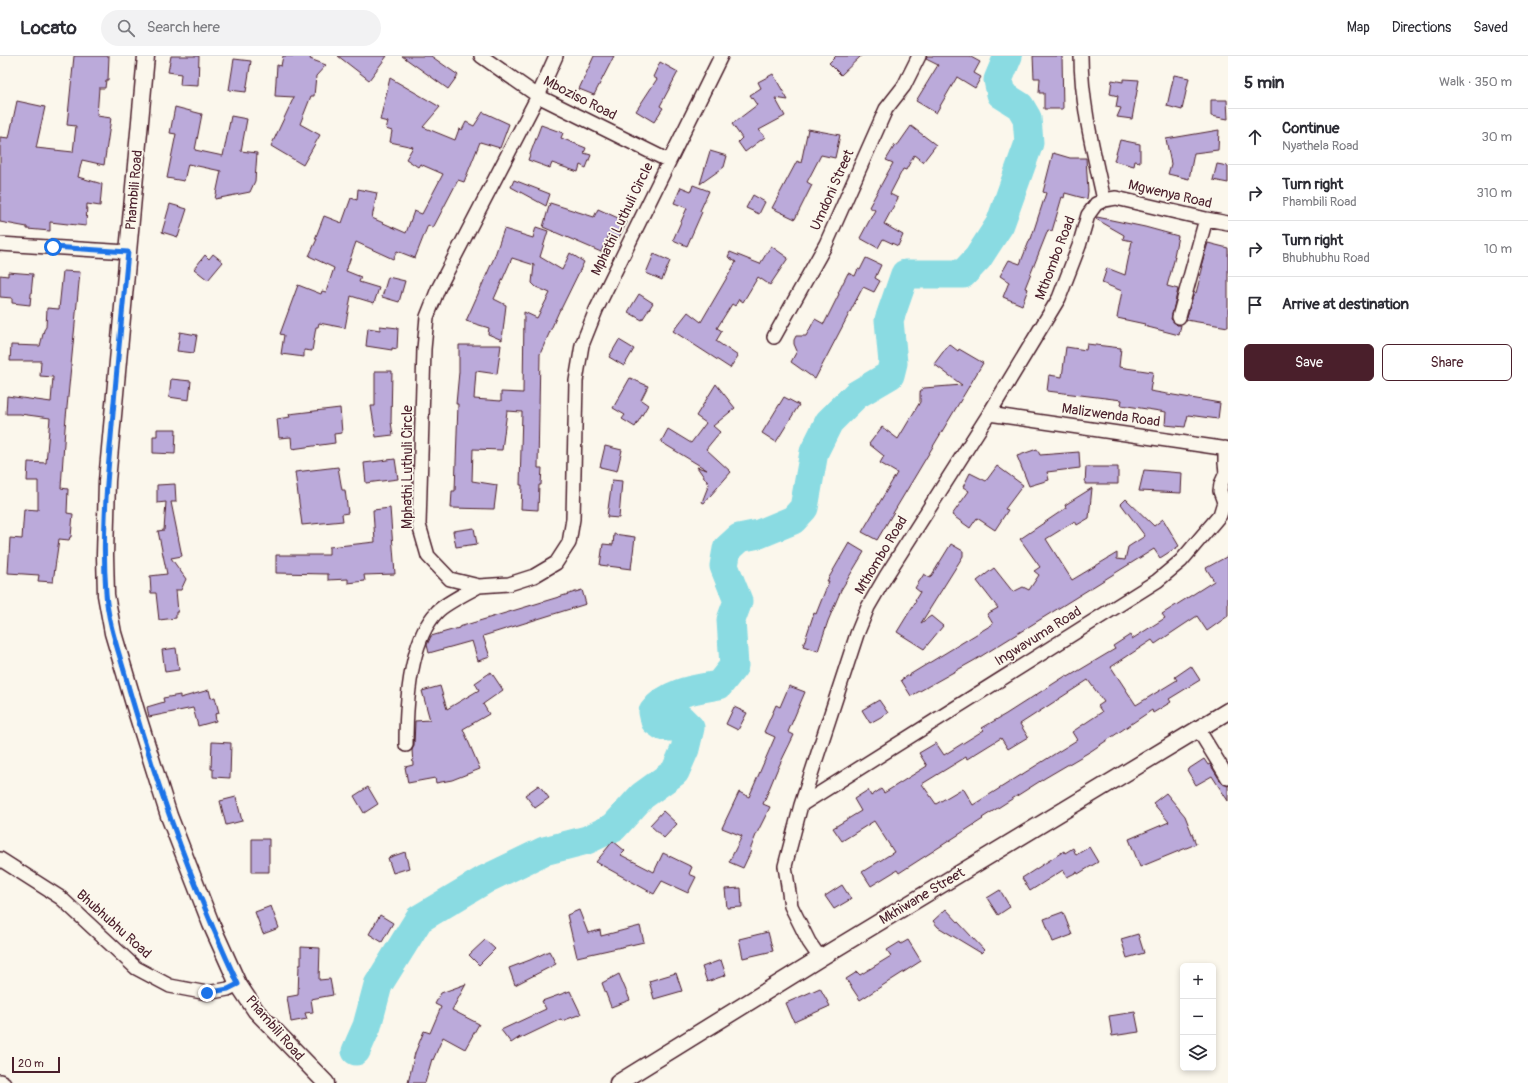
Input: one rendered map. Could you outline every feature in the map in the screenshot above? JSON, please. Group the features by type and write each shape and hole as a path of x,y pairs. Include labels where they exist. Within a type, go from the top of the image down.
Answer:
{"street":[{"name":"Phambili Road","path":"146,56 107,481 104,555 106,595 113,634 136,714 169,816 211,924 238,984 256,1011 326,1083"},
{"name":"Mboziso Road","path":"481,56 538,96 669,161"},
{"name":"Mphathi Luthuli Circle","path":"556,56 538,96 438,289 427,317 424,348 419,525 428,556 450,579 479,586 509,584 534,576 556,564 569,543 573,519 576,381 582,345 596,310 721,56"},
{"name":"Umdoni Street","path":"774,337 826,244 886,109 904,86 919,56"},
{"path":"1081,56 1081,73 1092,149 1104,200"},
{"name":"Mgwenya Road","path":"1104,200 1116,198 1206,220 1228,223"},
{"name":"Mthombo Road","path":"820,958 809,942 791,906 786,866 801,805 857,634 868,607 886,576 989,414 1060,298 1079,246 1088,215 1096,204 1104,200"},
{"path":"1179,317 1206,220"},
{"path":"0,244 128,252"},
{"name":"Malizwenda Road","path":"989,414 1227,448"},
{"name":"Ingwavuma Road","path":"801,805 1150,585 1181,561 1216,519 1222,509 1224,502 1220,488 1226,473 1225,463 1227,448"},
{"path":"406,745 406,712 410,679 418,647 427,625 437,612 479,586"},
{"name":"Mkhiwane Street","path":"618,1083 820,958 1228,711"},
{"path":"1198,729 1228,778"},
{"name":"Bhubhubhu Road","path":"0,859 61,898 136,968 170,986 207,993 228,989 238,984"},
{"path":"0,1081 4,1083"}],"building":[{"path":"74,56 109,56 108,80 106,80 105,88 99,88 97,116 111,118 104,165 82,160 78,177 102,184 100,206 87,204 86,226 50,222 50,231 27,229 27,227 0,222 0,137 9,138 17,101 45,107 36,148 73,152 76,126 67,125"},
{"path":"171,56 199,56 198,86 180,85 181,74 168,72"},
{"path":"283,56 311,56 310,59 326,65 316,76 314,96 311,96 300,124 320,135 303,165 271,146 294,97 275,96 277,65 281,66"},
{"path":"338,56 387,56 369,80"},
{"path":"402,56 431,56 458,75 448,89"},
{"path":"594,56 614,56 594,95 579,89"},
{"path":"836,56 861,56 841,75 829,63"},
{"path":"927,56 969,56 980,62 974,73 981,77 975,88 957,77 936,113 916,101 938,65 926,59"},
{"path":"1033,56 1062,56 1063,109 1044,109 1044,93 1039,93 1040,78 1034,78"},
{"path":"234,59 251,61 246,92 229,90"},
{"path":"660,62 678,72 660,106 663,108 654,122 636,111 657,79 653,77"},
{"path":"773,74 788,100 775,98 785,116 759,130 765,137 745,152 738,142 742,138 732,124 757,105 750,95 761,88 758,82"},
{"path":"1174,75 1189,78 1182,110 1167,106"},
{"path":"390,78 440,107 423,127 455,140 459,129 462,130 466,122 474,126 483,112 509,124 500,148 480,142 464,182 458,180 433,228 428,225 415,258 397,251 393,259 356,242 346,271 361,277 359,282 379,288 374,303 351,296 345,328 319,323 318,327 316,327 312,351 304,350 304,357 281,354 284,335 280,334 298,285 321,294 322,291 326,292 334,268 309,256 317,239 315,239 324,216 342,223 351,198 357,200 358,189 377,193 372,218 406,233 414,211 422,214 443,174 420,164 418,167 406,159 413,147 390,142 392,131 386,129 388,122 380,120"},
{"path":"1123,79 1139,80 1132,119 1117,117 1121,108 1116,107 1118,96 1110,94 1112,80 1123,82"},
{"path":"1211,100 1227,100 1228,119 1211,116"},
{"path":"175,107 202,114 195,150 223,156 231,116 247,119 241,151 257,153 255,181 250,192 215,199 221,171 188,164 184,181 167,178 176,134 170,133"},
{"path":"541,125 563,133 561,138 586,148 584,153 591,155 586,168 580,165 578,172 552,163 550,168 528,160"},
{"path":"911,126 936,145 923,162 914,155 906,170 903,169 890,194 898,198 884,224 903,235 898,246 883,239 878,248 860,238 875,210 869,207 893,163 886,160 895,145 897,146"},
{"path":"808,129 840,135 835,158 821,155 807,182 812,185 795,219 772,208 797,161 801,163"},
{"path":"1219,130 1218,150 1194,153 1189,179 1168,174 1171,164 1166,139"},
{"path":"1120,140 1140,144 1140,162 1135,161 1134,166 1114,161"},
{"path":"710,151 727,156 724,167 700,184"},
{"path":"1053,153 1070,158 1086,158 1087,199 1065,193 1064,198 1062,197 1052,231 1048,230 1025,288 1028,289 1022,305 1003,297 1009,282 1000,276 1009,260 1020,264 1031,239 1046,193 1043,192"},
{"path":"1217,164 1228,166 1228,183 1213,180"},
{"path":"514,180 550,194 546,206 511,187"},
{"path":"693,185 709,191 700,211 702,212 687,246 673,240 687,208 674,203 681,187 691,191"},
{"path":"753,195 765,202 759,214 746,208"},
{"path":"550,203 594,217 598,209 627,222 618,239 609,235 601,252 543,227"},
{"path":"170,204 187,209 178,237 162,232"},
{"path":"1097,217 1145,227 1178,236 1175,257 1167,286 1178,289 1171,319 1177,325 1181,325 1179,335 1144,326 1145,324 1117,318 1122,291 1102,283 1107,268 1125,275 1132,241 1123,239 1124,235 1096,219"},
{"path":"536,227 548,231 540,257 562,270 570,253 584,262 560,309 540,354 538,468 542,468 541,485 539,485 538,510 521,509 522,485 520,485 522,412 507,411 502,450 473,449 472,481 497,485 494,509 451,508 452,491 455,491 458,404 456,404 459,372 459,345 501,345 497,374 476,371 474,399 501,401 501,392 523,393 524,312 537,318 550,293 536,287 532,283 534,265 512,258 494,299 506,305 502,340 488,334 489,328 466,321 494,258 504,229 533,238"},
{"path":"1208,243 1228,248 1228,327 1186,320 1194,292 1196,293 1203,266 1201,266"},
{"path":"771,246 788,258 770,285 758,277 743,302 739,299 735,306 732,304 717,328 722,331 716,341 738,356 730,368 673,331 688,312 701,322 736,262 728,257 730,252 760,264"},
{"path":"213,254 223,262 208,280 194,269 205,255 209,259"},
{"path":"654,254 670,261 662,280 646,273"},
{"path":"866,258 881,265 875,278 880,281 874,292 863,287 815,379 791,362 797,351 794,340 796,336 806,336 815,319 824,324 848,273 855,276"},
{"path":"63,271 80,272 65,428 61,488 68,489 67,513 73,514 71,537 69,540 59,539 53,582 38,581 39,575 8,573 10,538 22,539 24,509 38,510 38,481 27,481 28,462 46,463 50,418 20,414 6,414 7,396 51,402 53,377 40,376 41,361 10,361 11,345 40,346 46,327 47,308 59,309"},
{"path":"8,272 33,274 30,305 12,303 12,298 0,297 0,275 8,276"},
{"path":"388,277 405,281 399,302 382,297"},
{"path":"639,294 653,303 642,320 628,312"},
{"path":"380,326 398,328 397,349 392,348 392,350 366,346 368,328 380,330"},
{"path":"180,332 197,335 194,353 177,351"},
{"path":"619,340 634,349 624,366 609,357"},
{"path":"949,344 958,351 959,349 983,363 877,540 862,532 897,473 880,463 884,456 869,444 882,427 898,439 920,402 920,393 924,388 962,385 934,364"},
{"path":"1087,344 1121,348 1119,367 1153,372 1150,391 1220,403 1218,419 1188,415 1185,427 1165,425 1166,412 1121,405 1122,400 1047,391 1049,375 1062,377 1066,347 1086,350"},
{"path":"375,371 392,371 391,422 393,435 376,437 371,406 375,406"},
{"path":"630,378 648,386 641,400 648,405 635,427 622,419 625,415 613,408"},
{"path":"171,379 191,381 189,400 169,397"},
{"path":"716,384 735,408 713,426 720,432 706,449 731,472 704,503 702,502 709,484 697,467 707,470 661,442 668,429 691,443 706,423 696,416"},
{"path":"784,397 799,405 776,442 762,433"},
{"path":"340,408 342,433 334,434 335,443 292,449 291,437 279,438 277,419 290,417 289,414"},
{"path":"157,429 176,429 175,454 153,453 153,436 157,436"},
{"path":"605,446 622,450 617,471 600,467"},
{"path":"1037,449 1040,455 1079,452 1080,468 1047,472 1049,480 1029,486 1017,456"},
{"path":"395,459 398,479 366,483 364,463"},
{"path":"997,466 1023,485 1005,509 1008,510 995,530 977,518 970,528 952,515 969,491 963,487 970,473 986,481"},
{"path":"338,467 342,490 345,490 348,513 342,514 343,521 302,525 295,472"},
{"path":"1086,467 1118,467 1118,484 1085,484"},
{"path":"1144,470 1182,473 1181,493 1139,491"},
{"path":"612,480 622,481 619,518 607,517"},
{"path":"175,484 176,502 171,502 182,556 171,558 186,579 181,590 176,590 178,612 176,612 176,618 159,620 156,593 151,593 150,576 167,574 158,531 164,530 166,502 157,503 157,485"},
{"path":"1092,488 1089,518 1077,525 1075,521 1046,539 1072,580 1117,553 1117,559 1125,560 1128,547 1145,536 1121,504 1126,499 1154,526 1163,519 1179,546 1160,558 1154,549 975,660 911,696 901,680 993,624 987,614 998,608 977,581 994,568 1013,592 1023,587 1029,590 1039,575 1034,571 1040,567 1020,539 1066,508 1065,505"},
{"path":"390,508 395,574 364,575 365,581 348,583 348,579 328,580 328,574 276,573 276,555 329,555 329,547 375,542 373,510"},
{"path":"474,528 477,544 456,547 453,531"},
{"path":"614,534 635,537 631,569 600,565 603,544 613,545"},
{"path":"849,543 864,552 841,590 828,621 818,651 803,646 814,613 816,614 829,581 827,581"},
{"path":"951,544 963,551 963,556 921,623 931,616 943,626 924,649 897,632 920,592 915,588 924,574 930,578"},
{"path":"1228,556 1228,616 1207,631 1197,616 1155,644 1152,640 1111,667 1136,705 1177,680 1175,677 1191,666 1200,680 1169,699 1171,702 1153,713 1152,710 1091,751 982,818 983,819 899,873 897,870 871,886 862,872 894,852 874,821 842,841 833,828 861,811 854,799 868,790 871,796 881,789 884,793 927,766 919,753 936,743 944,755 984,730 982,728 1067,675 1068,677 1115,649 1113,646 1130,635 1132,639 1165,618 1162,614 1214,581 1206,568","holes":["1088,680 1104,702 1098,706 1102,712 1072,732 1077,740 973,805 963,788 936,804 922,784 1001,738 1008,749 1028,737 1020,724"]},
{"path":"582,590 586,604 483,636 490,657 478,661 472,641 429,653 427,645 431,636"},
{"path":"176,648 179,670 165,672 162,650"},
{"path":"491,672 503,690 483,704 489,714 463,729 480,769 452,780 436,783 435,778 408,783 405,767 413,765 412,750 414,745 415,721 430,720 422,691 440,686 447,709 479,690 475,683"},
{"path":"789,686 805,692 788,732 794,735 763,804 770,807 756,835 750,850 751,851 743,868 729,862 742,836 722,828 739,792 749,797 775,737 764,732 776,705 780,707"},
{"path":"209,690 211,698 215,697 219,713 215,714 216,721 198,726 193,708 149,717 147,707 164,702 163,698 180,695 180,698"},
{"path":"879,700 888,713 870,723 862,710"},
{"path":"734,707 747,713 738,730 726,724"},
{"path":"212,742 231,743 230,778 213,777 213,769 211,769"},
{"path":"1204,759 1208,765 1210,764 1221,782 1228,786 1228,801 1212,776 1196,785 1187,770"},
{"path":"539,785 549,798 535,808 525,795"},
{"path":"368,787 378,804 364,813 354,796"},
{"path":"1166,793 1185,816 1196,844 1140,867 1129,839 1169,822 1153,803"},
{"path":"236,797 242,821 226,825 220,801"},
{"path":"663,811 677,824 664,838 650,825"},
{"path":"252,839 269,839 269,872 252,872"},
{"path":"613,841 625,851 621,855 654,872 663,853 692,867 689,874 696,877 688,893 662,881 654,894 596,862"},
{"path":"1089,847 1098,862 1078,874 1077,872 1067,877 1063,870 1030,891 1022,878 1064,851 1065,853 1073,848 1076,855"},
{"path":"405,852 409,868 393,873 388,858"},
{"path":"842,885 851,899 834,909 825,896"},
{"path":"741,888 742,907 727,908 725,889"},
{"path":"1000,890 1010,907 998,915 987,898"},
{"path":"271,906 279,928 263,934 255,912"},
{"path":"946,909 984,950 981,953 938,927 933,921"},
{"path":"579,910 588,933 600,930 601,936 640,926 644,942 577,957 567,915"},
{"path":"1063,912 1072,935 1053,942 1044,919"},
{"path":"380,915 393,923 382,942 369,934"},
{"path":"768,932 773,951 743,958 739,939"},
{"path":"1138,934 1144,953 1127,958 1121,939"},
{"path":"485,940 495,949 479,965 469,955"},
{"path":"908,940 921,961 860,1000 846,979 857,972 860,975 891,956 887,950 900,942 901,944"},
{"path":"301,947 320,948 319,980 330,979 333,995 311,999 313,1012 305,1013 307,1019 291,1022 287,997 298,995"},
{"path":"549,951 556,964 515,985 509,968"},
{"path":"721,960 726,975 707,982 702,967"},
{"path":"676,973 682,991 654,999 649,981"},
{"path":"619,974 630,1000 611,1007 602,983"},
{"path":"466,984 452,1010 479,1024 465,1049 443,1037 433,1060 432,1059 425,1083 408,1083 415,1053 424,1031 430,1033 441,1007 435,1004 441,993"},
{"path":"820,988 830,1006 794,1022 786,1003"},
{"path":"570,991 581,1014 562,1021 561,1019 517,1040 520,1037 511,1043 501,1030 546,1009 542,1001"},
{"path":"1135,1012 1139,1032 1112,1036 1109,1016"}],"waterway":[{"path":"356,1051 367,1026 378,985 419,919 486,879 544,851 587,840 614,827 642,796 675,772 685,749 690,728 681,719 670,727 662,726 655,721 653,712 666,700 683,692 719,685 734,666 731,620 738,601 724,566 727,549 739,538 759,534 793,520 804,508 814,452 829,422 856,395 890,375 893,363 889,320 905,274 963,274 978,258 1000,224 1029,143 1027,118 1020,106 1001,94 998,80 1008,56"}],"route":[{"path":"53,247 128,252 107,481 104,555 106,595 113,634 136,714 169,816 211,924 238,984 228,989 207,993"}]}
